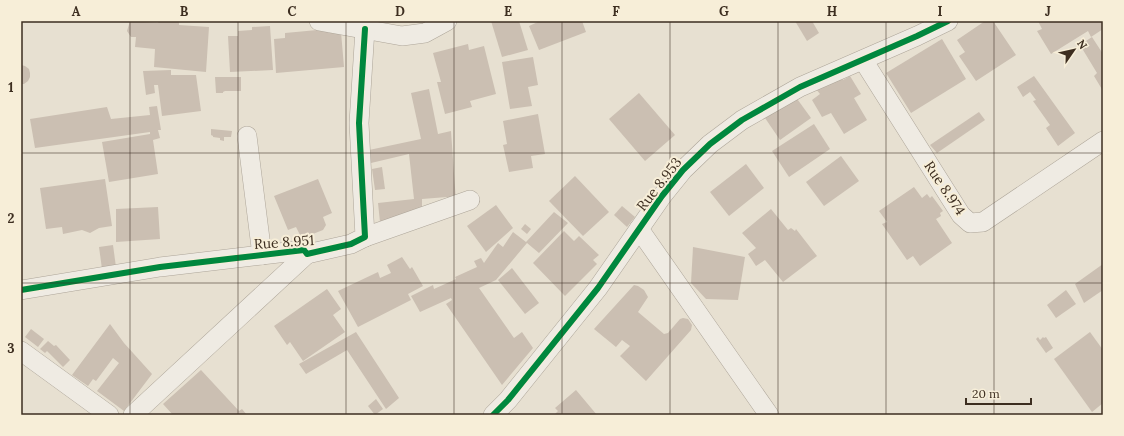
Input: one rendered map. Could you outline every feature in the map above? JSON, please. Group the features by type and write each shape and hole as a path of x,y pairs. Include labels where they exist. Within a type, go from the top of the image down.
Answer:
{"street":[{"path":"320,21 402,36 425,33 447,21"},
{"name":"Rue 8.953","path":"493,415 508,400 598,288 662,196 683,170 710,144 742,120 800,88 948,21"},
{"path":"365,29 359,122 365,237"},
{"name":"Rue 8.974","path":"863,60 961,215 970,223 983,222 1103,140"},
{"path":"247,136 262,255"},
{"name":"Rue 8.951","path":"21,290 160,267 304,250 307,254 351,244 365,237 470,200"},
{"path":"639,229 770,415"},
{"path":"133,415 307,254"},
{"path":"21,351 109,415"}],"building":[{"path":"130,21 158,23 159,21 179,21 179,25 209,27 206,72 154,67 155,49 135,47 136,37 131,37 127,31"},
{"path":"491,21 519,21 528,50 502,57"},
{"path":"540,21 582,21 586,32 539,50 529,26"},
{"path":"795,21 812,21 819,33 807,41"},
{"path":"985,21 993,21 1016,55 976,81 959,56 965,52 957,40"},
{"path":"1038,21 1103,21 1103,29 1091,37 1088,31 1051,54 1037,31 1042,29"},
{"path":"270,26 273,70 230,72 228,36 238,36 238,31 252,30 252,27"},
{"path":"328,29 328,33 341,32 344,67 276,73 274,39 285,38 285,33"},
{"path":"1092,37 1103,54 1103,91 1094,76 1097,73 1080,45"},
{"path":"942,39 966,79 911,113 886,73"},
{"path":"468,44 469,50 484,46 496,94 470,101 472,107 445,114 437,82 441,82 433,53"},
{"path":"533,57 538,85 528,87 532,106 510,109 502,62"},
{"path":"21,65 29,69 30,73 28,81 24,84 21,84"},
{"path":"171,70 171,75 196,75 201,111 162,116 158,85 154,85 155,93 146,95 143,71"},
{"path":"840,75 843,80 850,76 861,94 854,98 867,120 844,134 831,113 822,117 812,100 820,94 816,89"},
{"path":"1034,76 1075,133 1058,146 1046,128 1050,125 1033,101 1036,100 1030,92 1023,97 1017,87"},
{"path":"215,77 241,77 241,91 225,91 223,93 216,93"},
{"path":"429,89 438,134 451,131 456,202 448,204 447,197 422,199 422,213 380,222 378,203 414,199 409,154 371,163 369,150 421,139 411,93"},
{"path":"639,93 675,135 645,161 609,119"},
{"path":"795,96 811,118 780,140 765,118"},
{"path":"157,106 161,130 158,130 160,138 153,140 158,174 109,182 102,142 150,134 150,132 35,148 30,119 107,107 111,119 150,115 149,107"},
{"path":"979,112 985,120 937,153 930,145"},
{"path":"538,114 545,154 531,156 533,168 509,172 503,145 507,144 503,121"},
{"path":"814,124 830,149 789,177 772,151"},
{"path":"211,129 232,131 231,137 224,137 224,141 220,140 220,138 213,137 211,135"},
{"path":"841,156 859,181 824,206 806,182"},
{"path":"746,164 764,188 729,216 710,192"},
{"path":"382,167 385,189 375,190 372,169"},
{"path":"575,176 609,212 583,236 549,201"},
{"path":"105,179 112,226 99,228 90,233 82,230 63,234 62,227 46,229 40,188"},
{"path":"318,179 332,213 323,217 326,225 323,230 305,237 300,235 296,227 288,230 274,196"},
{"path":"914,187 922,198 927,194 930,198 932,196 943,211 940,213 941,216 936,219 952,243 920,266 913,256 907,260 882,224 887,222 879,211"},
{"path":"496,205 513,228 486,252 467,226"},
{"path":"622,206 635,217 627,227 614,215"},
{"path":"158,207 160,239 116,242 116,209"},
{"path":"771,209 788,230 791,228 795,231 796,229 817,256 783,282 765,260 756,266 748,254 756,248 742,233"},
{"path":"554,212 568,223 539,253 527,243 496,280 479,288 514,338 522,332 533,348 502,385 446,304 452,300 451,298 420,312 411,296 433,285 434,289 456,279 455,277 477,267 474,261 481,258 484,263 498,243 503,247 513,232 526,242"},
{"path":"525,224 531,229 527,234 521,229"},
{"path":"564,231 574,241 579,236 599,255 593,260 597,264 565,296 533,263"},
{"path":"113,245 116,267 102,269 99,247"},
{"path":"693,247 745,257 738,300 706,299 691,283"},
{"path":"402,257 410,269 412,267 423,286 408,294 411,300 358,327 338,291 378,272 380,278 391,273 387,265"},
{"path":"1103,264 1103,290 1084,303 1075,284"},
{"path":"512,268 539,303 525,314 498,280"},
{"path":"634,285 644,290 648,297 638,312 664,334 668,333 680,319 683,318 688,319 692,325 691,330 646,381 620,356 630,346 622,340 616,347 594,329"},
{"path":"327,289 341,309 333,315 345,332 303,361 290,342 287,345 274,326"},
{"path":"1066,290 1076,304 1056,318 1047,305"},
{"path":"110,324 124,343 152,374 124,411 97,391 119,363 113,358 96,381 93,379 88,386 72,375"},
{"path":"31,329 44,339 38,347 25,337"},
{"path":"356,332 399,398 386,409 347,350 306,374 299,364"},
{"path":"1090,332 1103,350 1103,403 1092,412 1054,359"},
{"path":"1038,337 1040,340 1043,337 1046,337 1053,348 1046,353 1036,339"},
{"path":"48,341 54,346 56,345 70,360 63,367 47,351 45,353 40,349"},
{"path":"201,370 239,411 242,409 247,415 173,415 163,404"},
{"path":"576,390 597,415 554,415 558,411 555,408"},
{"path":"376,399 383,409 375,415 368,406"}],"cycle path":[{"path":"493,415 508,400 598,288 662,196 683,170 710,144 742,120 800,87 948,21"},
{"path":"21,290 160,267 304,250 307,254 351,244 365,237 359,123 365,29"}]}
